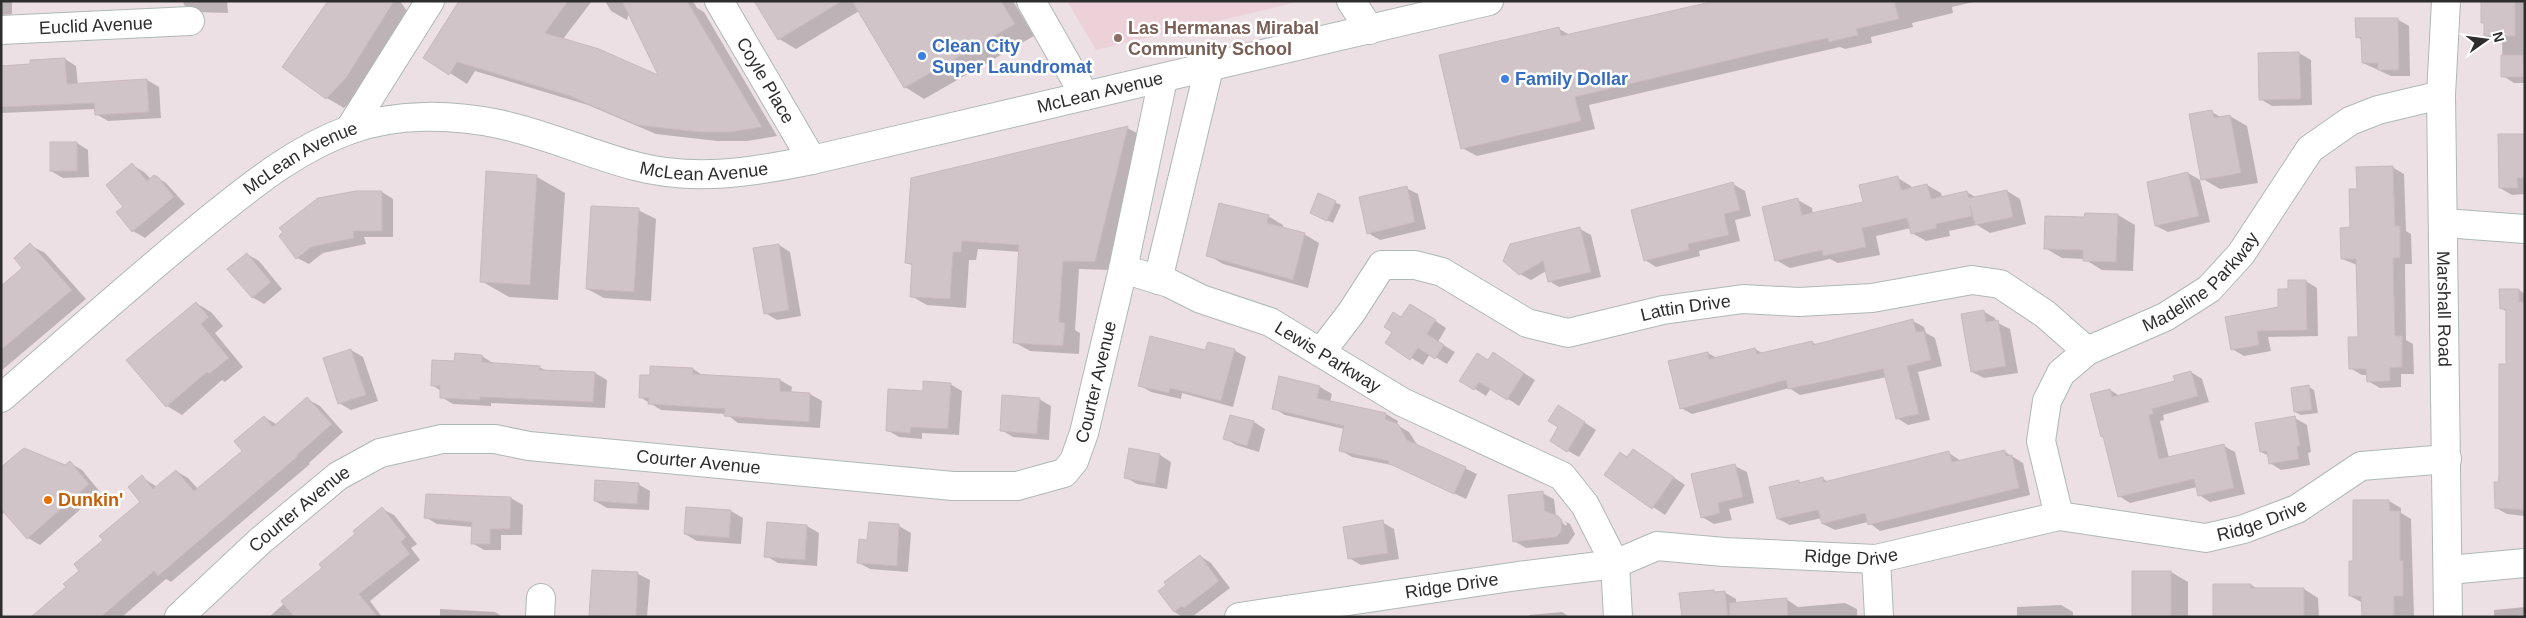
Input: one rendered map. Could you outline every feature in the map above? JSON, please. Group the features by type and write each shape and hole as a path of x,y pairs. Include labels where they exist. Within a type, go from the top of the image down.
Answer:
{"street":[{"path":"349,130 430,1"},
{"name":"Coyle Place","path":"719,1 812,160"},
{"path":"1031,1 1085,96"},
{"path":"1351,1 1370,30"},
{"name":"McLean Avenue","path":"1,398 176,246 266,174 298,154 349,130 405,119 443,117 481,121 518,128 637,167 688,174 742,172 812,160 1489,1"},
{"name":"Marshall Road","path":"2446,1 2441,96 2449,570 2448,617"},
{"name":"Euclid Avenue","path":"1,30 190,21"},
{"path":"1158,280 1209,68"},
{"path":"1123,269 1163,79"},
{"name":"Madeline Parkway","path":"2059,516 2041,441 2047,401 2061,373 2086,351 2165,317 2209,289 2241,254 2310,149 2360,118 2378,110 2441,96"},
{"path":"2444,224 2525,229"},
{"name":"Lattin Drive","path":"1321,352 1351,313 1382,265 1415,265 1442,272 1527,323 1568,333 1662,310 1743,299 1799,302 1872,298 1972,280 2000,284 2046,314 2086,351"},
{"name":"Lewis Parkway","path":"1123,269 1169,283 1201,299 1270,322 1402,402 1562,476 1585,505 1615,564 1618,617"},
{"name":"Courter Avenue","path":"179,617 260,541 338,476 380,453 442,439 495,439 529,446 953,486 1017,486 1064,473 1074,461 1084,433 1123,269"},
{"name":"Ridge Drive","path":"1239,617 1615,564 1657,546 1724,552 1876,559 2059,516 2206,538 2244,529 2297,509 2361,466 2447,460"},
{"path":"1876,559 1879,617"},
{"path":"2449,570 2525,563"}],"shaded area":[{"name":"Las Hermanas Mirabal Community School","path":"1067,1 1302,1 1096,50"}],"building":[{"path":"328,1 394,1 346,78 326,99 282,67"},
{"path":"459,1 568,1 545,33 599,49 658,75 622,1 687,1 762,127 730,132 699,132 637,125 570,96 457,62 449,75 423,58"},
{"path":"754,1 842,1 778,40"},
{"name":"Clean City Super Laundromat","path":"852,1 1001,1 1015,24 904,88"},
{"path":"1715,1 1894,1 1899,19 1856,29 1858,35 1829,42 1828,38 1575,97 1581,121 1461,149 1439,55 1559,27 1561,36"},
{"path":"2481,1 2515,1 2515,36 2484,36 2484,23 2481,23"},
{"path":"2355,18 2398,18 2399,70 2378,70 2378,63 2362,63 2361,37 2356,38"},
{"path":"2299,52 2301,99 2259,100 2258,53"},
{"path":"2501,55 2523,55 2524,77 2501,77"},
{"path":"65,58 67,84 147,79 149,112 95,115 94,103 1,107 1,66 30,64 30,60"},
{"path":"2212,110 2214,118 2230,115 2241,173 2201,180 2189,114"},
{"path":"1128,126 1095,262 1063,261 1059,322 1065,323 1063,346 1013,343 1019,245 962,241 961,252 953,252 950,299 910,297 912,264 905,263 911,178"},
{"path":"2498,134 2525,134 2525,178 2517,178 2518,188 2499,188"},
{"path":"50,142 77,142 77,171 50,171"},
{"path":"132,163 147,181 154,175 158,177 174,197 132,232 116,212 123,207 106,185"},
{"path":"2393,166 2395,226 2400,226 2400,258 2393,258 2395,336 2402,336 2402,367 2390,368 2390,381 2367,382 2366,369 2349,369 2348,337 2358,337 2356,259 2341,259 2340,228 2350,227 2349,189 2357,189 2356,167"},
{"path":"486,171 537,175 530,285 480,282"},
{"path":"2188,172 2199,216 2155,226 2147,182"},
{"path":"1898,176 1901,190 1927,184 1931,199 1967,191 1969,198 2007,190 2013,217 1975,225 1970,206 1972,216 1936,224 1937,228 1911,234 1907,218 1862,228 1866,247 1823,256 1822,250 1775,261 1762,207 1798,198 1802,215 1863,202 1859,185"},
{"path":"1733,182 1740,210 1724,214 1729,235 1688,244 1689,250 1644,261 1631,210"},
{"path":"1407,186 1415,222 1367,234 1359,197"},
{"path":"356,191 382,191 382,231 353,231 354,238 311,247 296,259 279,236 283,232 279,228 318,198"},
{"path":"1318,193 1336,201 1327,221 1310,213"},
{"path":"1219,203 1269,215 1267,223 1305,233 1293,280 1206,256"},
{"path":"591,206 639,208 634,292 586,289"},
{"path":"2085,213 2118,214 2116,262 2083,261 2083,250 2044,249 2045,216 2084,217"},
{"path":"1580,227 1591,272 1548,282 1543,261 1519,275 1503,261 1510,244"},
{"path":"30,243 72,290 1,350 1,286 22,268 14,258"},
{"path":"779,244 789,310 764,314 753,248"},
{"path":"247,253 271,282 252,298 227,269"},
{"path":"2288,280 2306,280 2307,330 2257,331 2259,345 2231,350 2225,317 2278,307 2278,289 2288,289"},
{"path":"2499,289 2519,289 2519,302 2525,302 2525,510 2495,508 2494,482 2499,482 2499,364 2506,364 2506,309 2500,309"},
{"path":"196,302 209,317 201,324 229,358 209,374 207,372 166,407 126,360"},
{"path":"1410,304 1436,320 1427,334 1444,345 1435,359 1418,348 1410,360 1385,343 1392,332 1384,327 1393,312 1401,317"},
{"path":"1984,310 1986,322 1998,320 2006,366 1971,372 1961,314"},
{"path":"1913,319 1916,332 1924,331 1931,360 1907,366 1919,414 1896,419 1883,369 1788,389 1786,380 1680,409 1668,361 1708,352 1709,359 1755,348 1757,354 1812,341 1813,345"},
{"path":"1150,336 1205,350 1208,342 1235,349 1221,401 1170,388 1169,393 1138,386"},
{"path":"351,349 366,395 338,404 323,358"},
{"path":"1493,352 1524,373 1507,400 1479,382 1474,390 1459,381 1477,353 1488,360"},
{"path":"455,353 482,355 482,362 540,366 539,370 595,372 593,402 480,397 480,400 440,398 440,386 431,386 432,360 454,361"},
{"path":"650,366 693,368 693,374 780,379 780,391 810,393 809,422 724,416 725,409 648,404 649,398 639,398 640,375 650,375"},
{"path":"2191,371 2198,396 2152,409 2154,414 2149,415 2159,459 2224,444 2234,488 2198,496 2194,479 2118,497 2103,436 2101,437 2090,394 2110,389 2112,397 2175,381 2173,376"},
{"path":"1279,376 1320,386 1317,398 1386,413 1385,419 1398,424 1407,440 1466,467 1454,494 1388,463 1389,461 1339,451 1344,426 1272,409"},
{"path":"923,381 951,383 948,429 911,427 910,433 886,431 888,389 923,391"},
{"path":"2309,385 2312,410 2294,412 2291,388"},
{"path":"1002,395 1040,398 1037,434 1000,431"},
{"path":"307,397 332,424 298,456 158,576 154,571 101,617 31,617 66,587 63,584 79,571 74,564 103,540 99,536 140,502 128,487 142,475 153,489 176,470 194,491 242,451 234,441 264,416 273,427"},
{"path":"1558,405 1585,422 1567,452 1550,441 1558,427 1548,421"},
{"path":"1230,415 1254,421 1247,446 1223,439"},
{"path":"2295,416 2300,446 2297,446 2299,459 2269,464 2267,451 2260,452 2255,423"},
{"path":"24,448 65,465 70,461 89,484 27,539 1,509 1,467"},
{"path":"1129,448 1160,454 1155,484 1124,478"},
{"path":"1633,449 1674,477 1652,509 1604,475 1620,452 1627,457"},
{"path":"2005,450 2006,456 2012,455 2019,488 1868,525 1865,513 1822,524 1818,510 1777,519 1769,487 1799,480 1799,483 1823,477 1824,482 1949,451 1952,462"},
{"path":"1735,464 1743,497 1718,503 1720,513 1701,518 1691,474"},
{"path":"595,480 639,483 637,504 594,501"},
{"path":"1543,491 1545,511 1558,516 1562,520 1561,532 1556,537 1513,542 1508,495"},
{"path":"426,494 511,497 510,529 490,529 490,544 471,544 472,522 424,518"},
{"path":"2353,500 2389,500 2390,511 2400,511 2400,561 2403,561 2403,596 2394,596 2394,617 2362,617 2361,596 2349,596 2349,561 2353,561"},
{"path":"382,507 406,537 401,542 410,554 359,594 378,617 294,617 281,601 322,568 319,564 355,534 353,531"},
{"path":"686,507 731,510 729,538 684,534"},
{"path":"1383,520 1388,553 1348,559 1343,527"},
{"path":"767,522 807,525 805,560 764,557"},
{"path":"869,522 899,524 897,566 857,563 859,539 867,540"},
{"path":"1200,555 1219,581 1184,608 1182,606 1174,612 1158,591 1166,585 1164,582"},
{"path":"592,570 638,572 636,617 589,616"},
{"path":"2132,571 2171,571 2171,617 2132,617"},
{"path":"2213,584 2251,584 2251,588 2304,588 2304,617 2213,617"},
{"path":"1714,590 1714,592 1725,591 1728,617 1682,617 1679,593"},
{"path":"1787,598 1788,617 1730,617 1729,603"}],"place":[{"name":"Las Hermanas Mirabal Community School","path":"1118,38"},
{"name":"Clean City Super Laundromat","path":"922,56"},
{"name":"Family Dollar","path":"1505,79"},
{"name":"Dunkin'","path":"48,500"}]}
